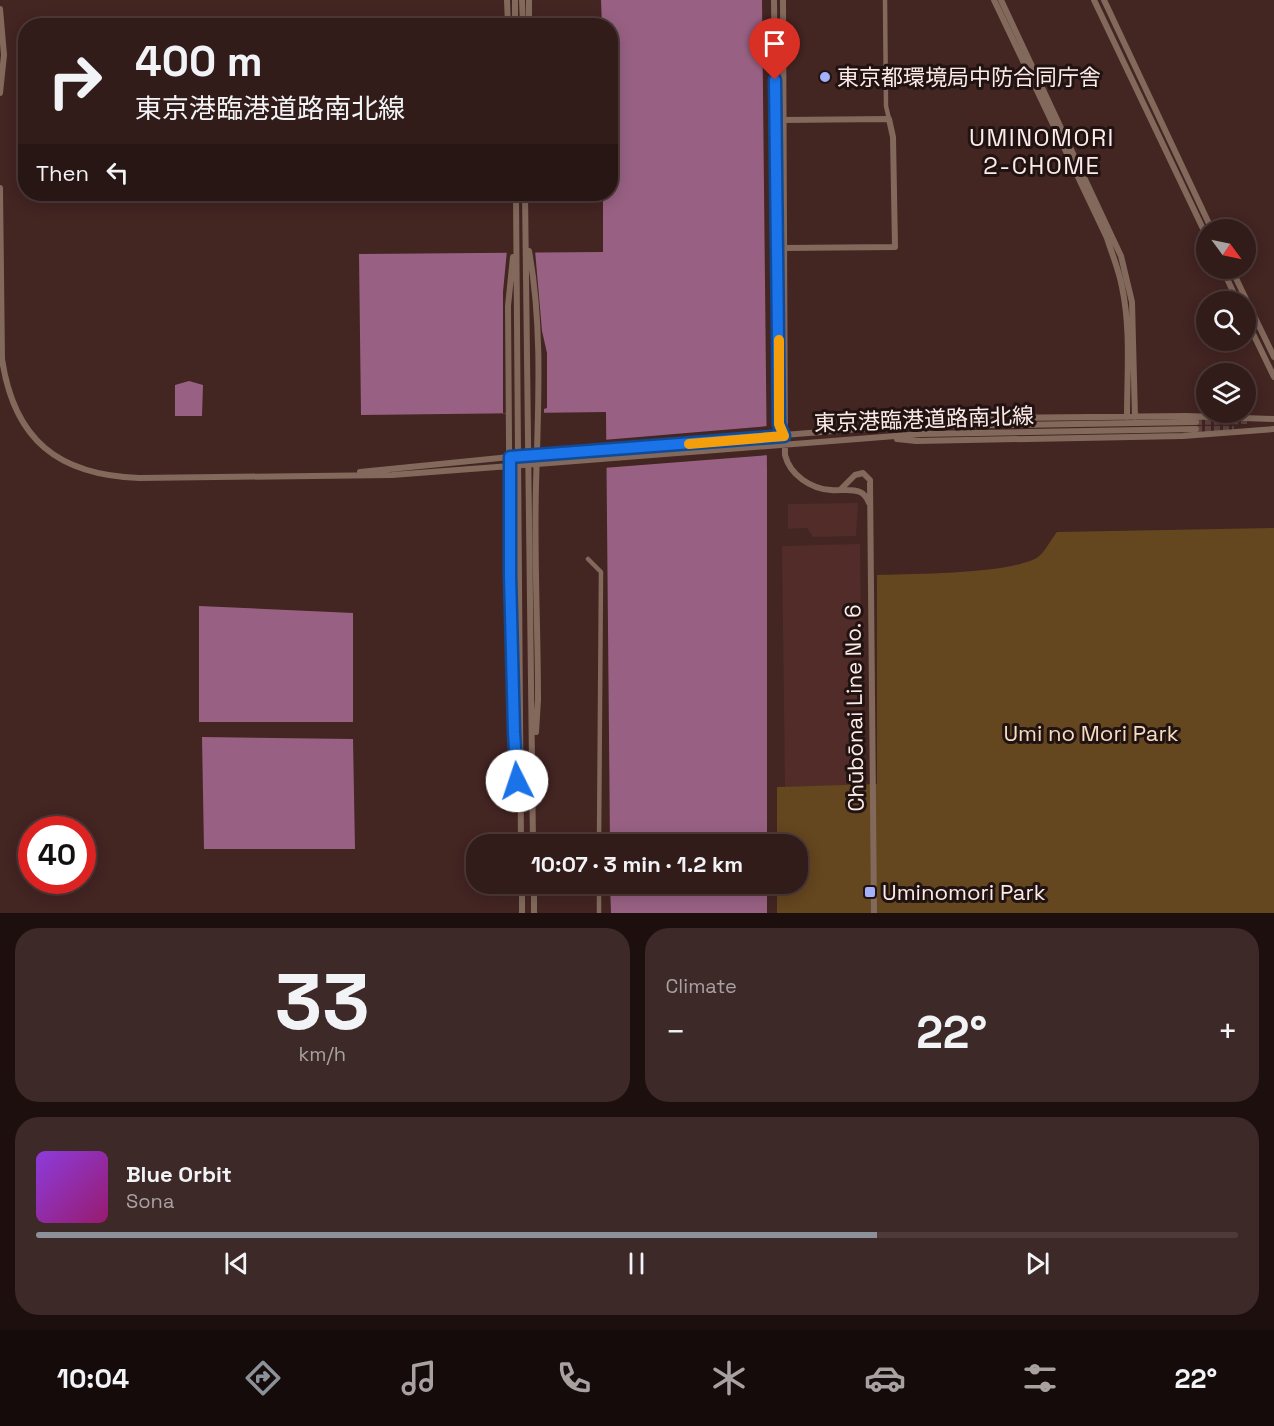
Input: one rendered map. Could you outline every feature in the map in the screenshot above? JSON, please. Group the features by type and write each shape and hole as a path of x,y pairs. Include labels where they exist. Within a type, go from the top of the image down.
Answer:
{"street":[{"path":"507,0 508,18"},
{"path":"515,0 515,18"},
{"path":"522,0 523,18"},
{"path":"529,0 530,18"},
{"path":"774,0 779,424 784,436"},
{"path":"783,0 786,248 784,444 786,458 798,476 821,489 860,492 864,491 869,486 868,477 859,473 855,474 840,490"},
{"path":"777,248 895,247 893,137 886,106 885,0"},
{"path":"994,0 1107,238 1115,261 1126,313 1126,417"},
{"path":"1001,0 1121,256 1132,302 1135,417"},
{"path":"1094,0 1198,219"},
{"path":"1104,0 1207,219"},
{"path":"0,9 4,48 0,93"},
{"path":"776,120 889,119"},
{"path":"0,188 2,359 5,381 12,404 35,439 59,459 85,471 101,475 139,478 323,476"},
{"path":"516,201 521,834"},
{"path":"525,201 533,834"},
{"path":"526,231 536,314 538,700 532,783"},
{"path":"516,239 508,306 510,575 514,732 518,803 521,817"},
{"path":"1236,279 1274,357"},
{"path":"1256,339 1274,377"},
{"path":"884,427 914,419 1219,416 1274,419"},
{"name":"東京港臨港道路南北線","path":"323,476 510,457 770,438 884,427 1196,422"},
{"name":"東京港臨港道路南北線","path":"323,476 392,475 921,434 1196,429"},
{"path":"885,438 916,441 1183,436 1274,429"},
{"name":"Chūbōnai Line No. 6","path":"869,486 874,913"},
{"path":"860,492 869,502"},
{"path":"588,559 601,572 599,834"},
{"path":"522,894 522,913"},
{"path":"534,894 534,913"},
{"path":"599,894 599,913"}],"shaded area":[{"path":"601,0 762,0 767,471 767,834 610,834 606,412 361,415 359,254 603,252 603,201 618,201 618,18 602,18"},
{"path":"189,381 203,385 202,416 175,416 175,385"},
{"path":"858,503 856,536 813,537 807,528 788,529 788,504"},
{"path":"860,544 863,785 785,787 782,546"},
{"path":"199,606 353,613 353,722 199,722"},
{"path":"202,737 353,739 355,849 204,849"},
{"path":"610,894 767,894 767,913 611,913"}],"green space":[{"name":"Umi no Mori Park","path":"1274,528 1274,913 777,913 777,894 808,894 808,834 777,834 777,787 877,784 877,575 985,570 1025,563 1041,555 1057,532"}],"pier":[{"path":"507,250 535,250 542,331 547,353 547,408 544,409 544,416 507,417 507,413 503,413 503,292"},
{"path":"769,426 769,455 603,468 603,440"}],"tunnel":[{"path":"1196,429 1234,429"}],"slow traffic":[{"path":"689,444 784,436 779,424 779,340"}],"place":[{"name":"東京都環境局中防合同庁舎","path":"825,77"},
{"name":"Uminomori Park","path":"870,892"}],"district":[{"name":"UMINOMORI 2-CHOME","path":"1042,151"}],"route":[{"path":"517,781 510,575 510,457 784,436 779,424 775,80"}]}
